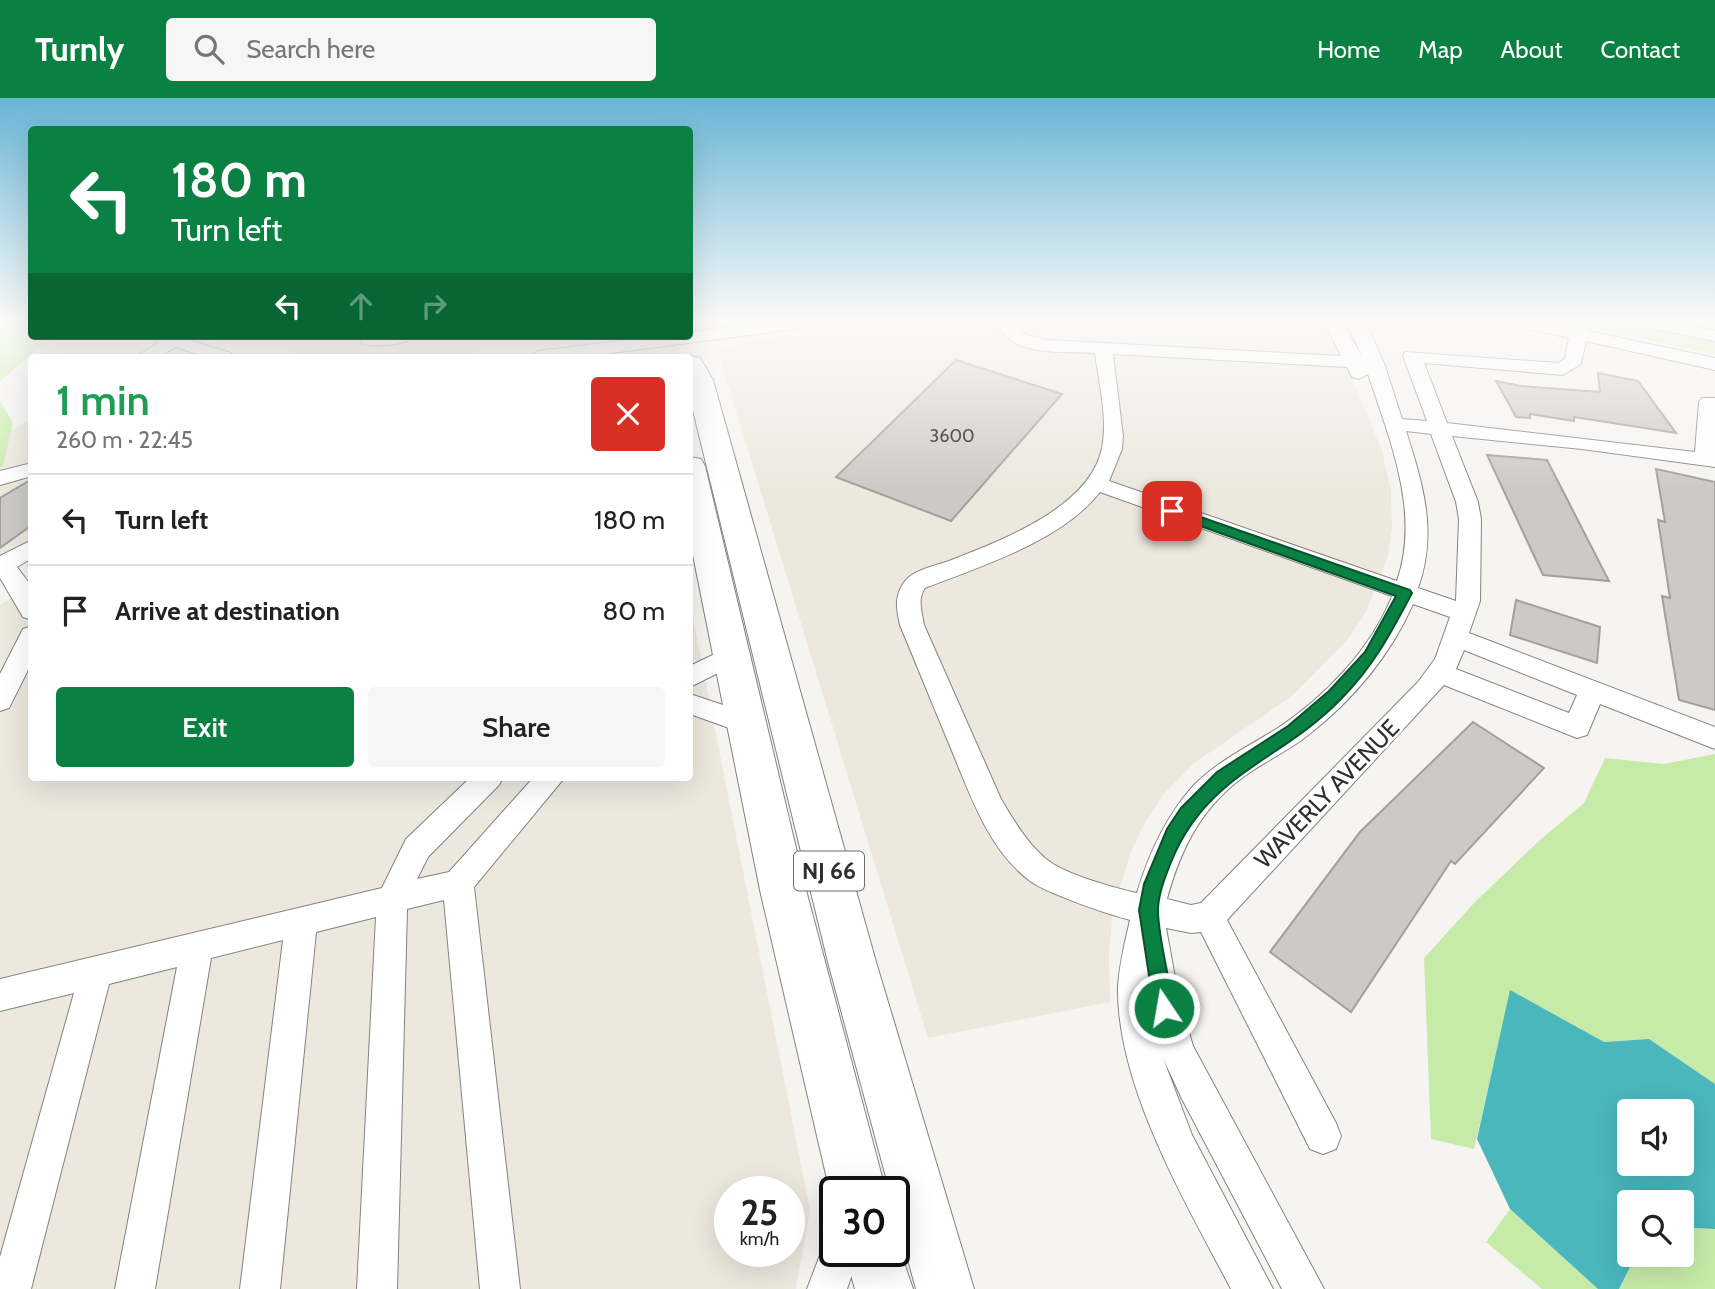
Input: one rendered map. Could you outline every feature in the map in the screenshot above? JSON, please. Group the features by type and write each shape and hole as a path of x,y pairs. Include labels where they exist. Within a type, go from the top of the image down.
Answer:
{"highway":[{"name":"NJ 66","path":"698,379 856,975 945,1289"},
{"name":"NJ 66","path":"693,480 801,965 854,1176"},
{"path":"878,1267 884,1289"}],"street":[{"path":"1107,379 1113,416 1112,451 1097,484 1064,515 1017,541 917,582 912,587 909,606 912,625 989,804 1020,851 1042,873 1114,902 1191,919 1209,916 1324,1136"},
{"path":"1364,379 1393,424"},
{"path":"1253,1289 1185,1158 1156,1087 1139,1026 1134,975 1153,884 1187,813 1223,777 1294,731 1335,696 1370,656 1405,593 1415,557 1418,517 1412,477 1380,379"},
{"name":"WAVERLY AVENUE","path":"1209,916 1427,689 1439,673 1457,638 1465,613 1469,585 1470,519 1467,502 1420,379"},
{"path":"1393,424 1710,460 1709,402 1715,404"},
{"path":"0,478 28,470"},
{"path":"1097,484 1465,613"},
{"path":"28,550 2,565 16,582 28,604"},
{"path":"1457,638 1715,738"},
{"path":"0,701 28,643"},
{"path":"693,675 731,655"},
{"path":"1439,673 1577,727 1592,691"},
{"path":"693,705 746,723"},
{"path":"377,1289 392,899 417,848 485,781"},
{"path":"0,995 458,883 547,781"},
{"path":"458,883 500,1289"},
{"path":"1149,910 1161,994 1177,1051 1304,1289"},
{"path":"260,1289 301,922"},
{"path":"135,1289 197,947"},
{"path":"11,1289 96,972"},
{"path":"827,1289 835,1267"}],"shaded area":[{"path":"726,379 1352,379 1382,451 1391,491 1392,529 1388,556 1366,612 1347,640 1292,696 1193,764 1162,796 1130,854 1113,912 1109,951 1110,1002 928,1038"},
{"path":"28,421 28,562 0,577 0,437"},
{"path":"28,588 28,781 693,781 693,618 803,1176 714,1176 714,1267 800,1267 796,1289 0,1289 0,605"},
{"path":"805,1185 810,1210 805,1238"}],"green space":[{"path":"0,401 13,423 3,466 0,467"},
{"path":"1715,754 1715,1084 1649,1039 1604,1042 1511,991 1474,1149 1431,1139 1424,958 1475,902 1540,840 1584,803 1605,758 1664,764"},
{"path":"1510,1209 1598,1289 1542,1289 1486,1242"},
{"path":"1694,1228 1715,1229 1715,1289 1619,1289 1630,1267 1694,1267"}],"water":[{"path":"1510,990 1604,1042 1649,1039 1715,1084 1715,1229 1694,1228 1694,1190 1617,1190 1617,1267 1630,1267 1619,1289 1598,1289 1510,1209 1477,1139"}],"building":[{"path":"937,379 1014,379 1062,394 951,521 836,477"},
{"path":"1599,379 1638,381 1676,433 1574,417 1574,421 1530,414 1530,418 1516,417 1496,381 1521,386 1600,392"},
{"path":"1487,455 1547,460 1609,581 1543,575"},
{"path":"1656,469 1715,482 1715,710 1679,700 1662,596 1670,598 1658,520 1665,522"},
{"path":"28,481 28,528 0,548 0,498"},
{"path":"1516,600 1600,627 1597,663 1510,635"},
{"path":"1473,722 1544,768 1455,864 1451,861 1351,1012 1270,952 1360,832"}],"route":[{"path":"1164,1008 1149,910 1153,884 1174,835 1187,813 1223,777 1294,731 1335,696 1370,656 1395,616 1405,593 1172,511"}]}
